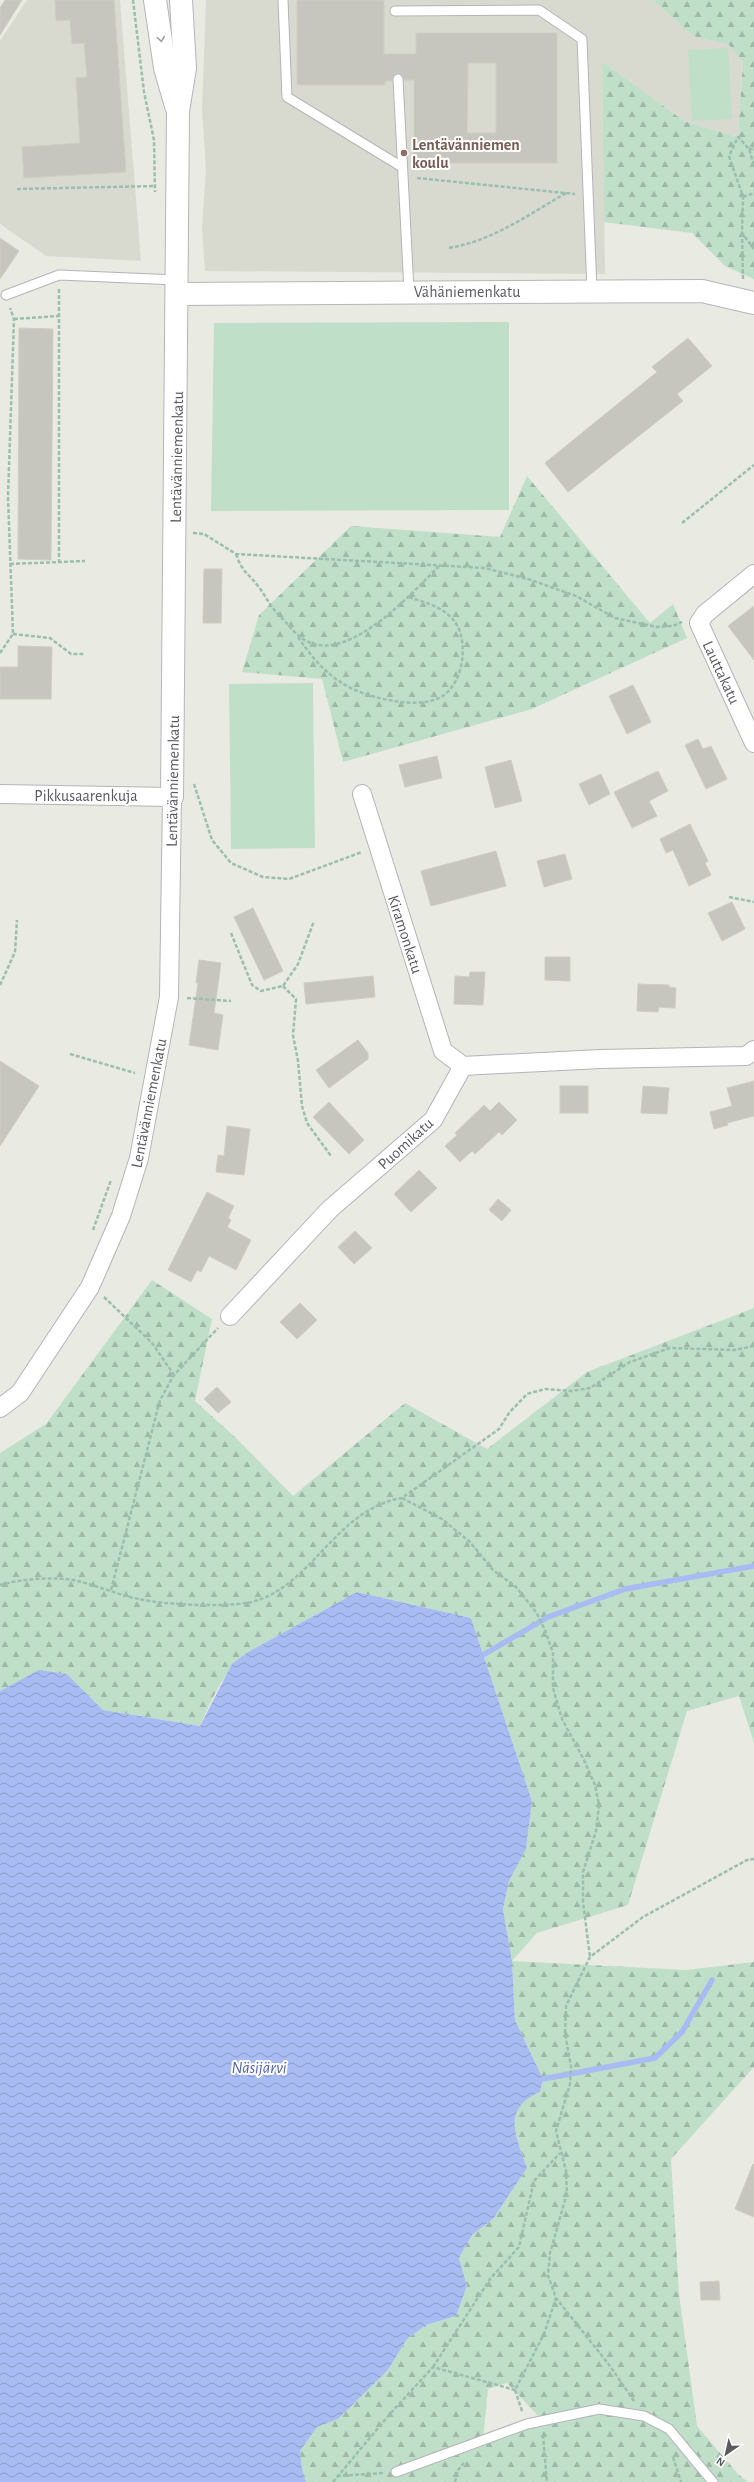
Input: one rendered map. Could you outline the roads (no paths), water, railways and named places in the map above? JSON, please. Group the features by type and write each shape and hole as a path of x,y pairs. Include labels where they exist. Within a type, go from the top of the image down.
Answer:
{"street":[{"name":"Lentävänniemenkatu","path":"155,0 165,68 178,111"},
{"name":"Lentävänniemenkatu","path":"0,1408 20,1393 90,1287 121,1216 139,1158 169,997 178,287 178,111 185,68 181,0"},
{"name":"Vähäniemenkatu","path":"178,287 409,291 702,291 749,295"},
{"name":"Lauttakatu","path":"754,574 704,614 699,623 754,743"},
{"name":"Pikkusaarenkuja","path":"0,794 172,788"},
{"name":"Kiramonkatu","path":"362,794 377,846 443,1051 463,1066"},
{"path":"463,1066 600,1059 746,1056 754,1050"},
{"name":"Puomikatu","path":"230,1316 330,1209 433,1120 463,1066"}],"lane":[{"path":"284,0 287,97 402,167"},
{"path":"395,11 539,10 582,39 592,291"},
{"path":"398,79 409,291"},
{"path":"6,295 59,275 178,287"},
{"path":"396,2472 527,2424 599,2409 644,2416 669,2429 713,2482"}],"water":[{"name":"Näsijärvi","path":"357,1592 471,1618 532,1801 526,1849 509,1881 503,1909 512,1961 515,2020 543,2079 540,2092 528,2099 520,2107 516,2115 516,2134 527,2168 493,2219 472,2235 459,2258 467,2286 456,2316 426,2325 407,2339 388,2370 338,2419 317,2427 300,2451 302,2469 306,2482 0,2482 0,1691 39,1670 67,1674 103,1710 200,1726 232,1664 248,1652"}],"waterway":[{"path":"483,1655 548,1617 625,1589 754,1566"},
{"path":"543,2079 655,2058 682,2032 712,1980"}],"place":[{"name":"Lentävänniemen koulu","path":"404,153"}]}
